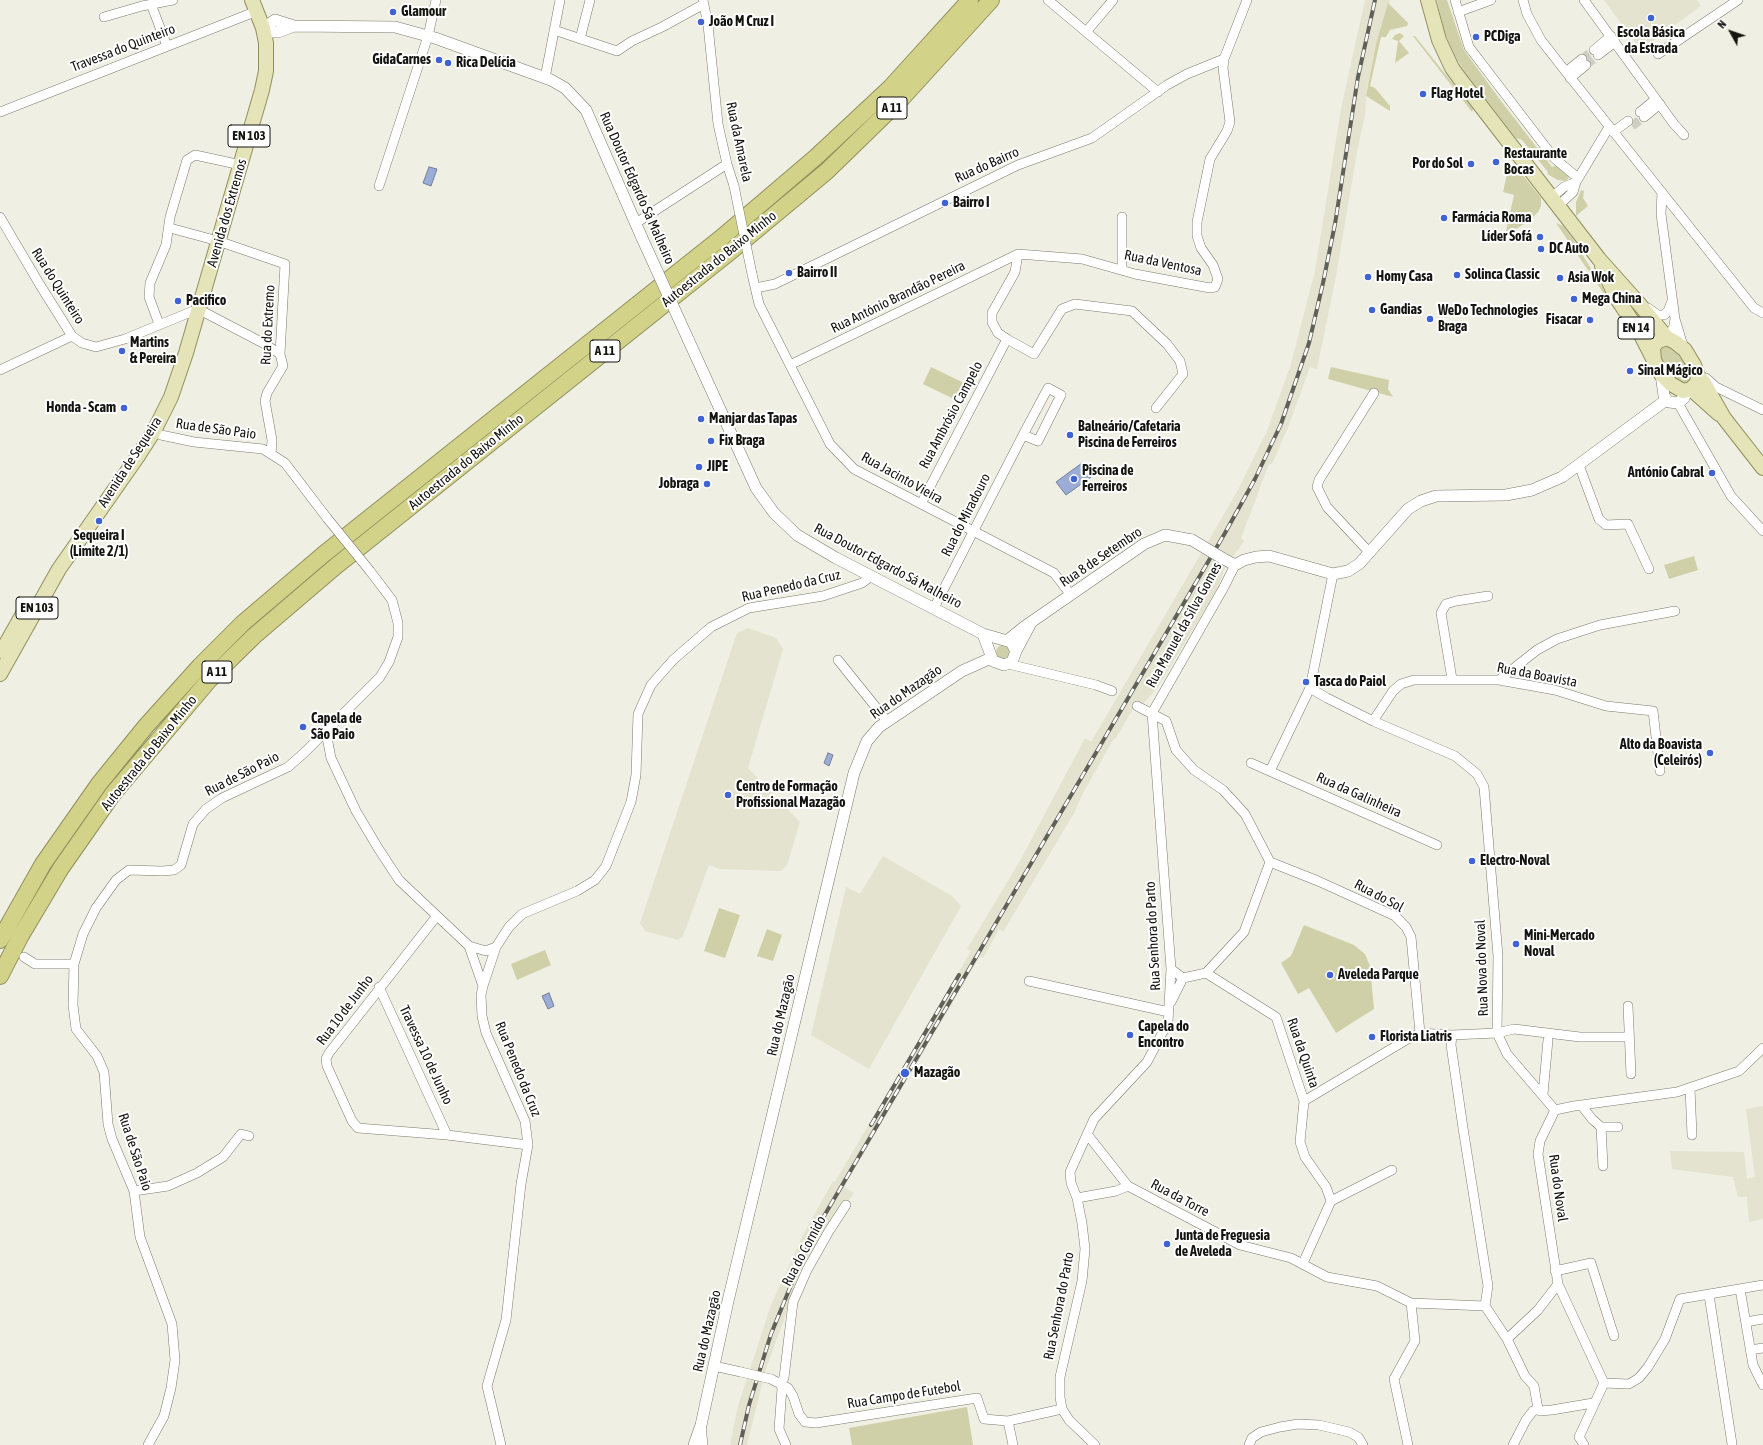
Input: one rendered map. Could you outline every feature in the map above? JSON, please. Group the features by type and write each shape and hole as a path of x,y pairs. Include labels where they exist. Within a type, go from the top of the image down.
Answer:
{"highway":[{"name":"Autoestrada do Baixo Minho","path":"0,940 44,864 99,784 146,726 200,666 243,623 330,549 716,242 816,158 891,87 970,0"},
{"name":"Autoestrada do Baixo Minho","path":"0,976 20,937 61,868 112,795 209,680 254,636 336,566 731,251 827,171 902,98 992,0"}],"main road":[{"name":"EN 14","path":"1428,0 1439,40 1452,68 1599,259 1668,338 1685,350 1724,418 1763,468"},
{"name":"Avenida dos Extremos","path":"198,309 241,165 266,71 266,44 263,28 254,6"},
{"name":"EN 14","path":"1599,259 1616,297 1640,333 1661,374 1676,389 1724,418"},
{"name":"Avenida de Sequeira","path":"0,674 76,543 154,431 171,397 198,309"},
{"name":"EN 14","path":"1654,361 1655,344 1668,338"},
{"path":"1688,396 1697,383 1697,372"},
{"name":"Avenida de Sequeira","path":"0,655 25,610 62,558 76,543"}],"street":[{"path":"104,17 151,4 173,0"},
{"path":"379,186 428,36 436,0"},
{"path":"545,78 560,0"},
{"path":"580,38 590,0"},
{"path":"1048,0 1158,92"},
{"path":"1086,32 1113,0"},
{"name":"Rua da Ventosa","path":"1018,254 1082,259 1122,269 1135,274 1210,288 1215,287 1218,283 1213,265 1201,248 1197,236 1198,222 1210,159 1227,131 1230,122 1223,68 1224,59 1247,0"},
{"path":"1455,0 1469,47 1554,158 1577,180"},
{"path":"1458,12 1491,0"},
{"path":"1522,0 1526,14 1541,40 1754,308 1763,313"},
{"path":"1584,0 1658,102 1684,135"},
{"path":"1658,54 1738,0"},
{"path":"554,30 617,51 703,2"},
{"name":"Rua da Amarela","path":"703,2 708,25 718,124 727,164 734,186 756,288"},
{"path":"151,4 167,46"},
{"name":"Travessa do Quinteiro","path":"0,112 167,46 254,6"},
{"name":"Rua Doutor Edgardo Sá Malheiro","path":"263,28 270,32 278,32 294,26 395,27 428,36 545,78 565,88 586,110 642,238 756,488 774,513 797,535 870,577 983,634 1004,640"},
{"path":"1596,53 1613,39"},
{"name":"Rua do Bairro","path":"756,288 775,284 1018,165 1092,138 1186,74 1224,59"},
{"path":"1568,75 1584,62"},
{"path":"1642,114 1658,102"},
{"path":"1555,201 1573,192 1577,180 1613,132 1630,123"},
{"path":"159,324 150,297 150,283 166,245 170,228 170,217 187,160 195,155 241,165"},
{"path":"636,223 727,164"},
{"path":"1662,192 1661,214 1675,319 1685,350"},
{"name":"Rua do Quinteiro","path":"0,217 72,336 82,343 96,347 125,339 198,309"},
{"path":"1122,217 1122,269"},
{"path":"170,228 218,241"},
{"name":"Rua do Extremo","path":"218,241 285,264 280,354 282,366 267,393 265,401 272,440 271,454"},
{"path":"1018,254 1015,272 992,313 992,322 998,333 1007,340 1034,354 1062,310 1075,304 1132,311 1167,344 1180,361 1183,374 1156,408"},
{"name":"Rua António Brandão Pereira","path":"790,365 1018,254"},
{"name":"Rua Jacinto Vieira","path":"756,288 759,304 830,444 854,469 1054,573 1071,594"},
{"path":"1641,306 1658,315 1664,315 1668,311 1673,300"},
{"path":"198,309 280,354"},
{"path":"1668,338 1674,326 1675,319"},
{"path":"0,370 72,336"},
{"name":"Rua Ambrósio Campelo","path":"921,504 1007,340"},
{"path":"1697,372 1716,387 1763,410"},
{"path":"1661,374 1663,391 1666,400 1673,404 1688,396 1715,400 1736,397"},
{"name":"Rua do Miradouro","path":"934,608 1023,435 1048,388 1061,395 1038,442 1023,435"},
{"path":"1370,552 1327,507 1317,487 1319,480 1374,393"},
{"path":"1688,396 1731,496 1763,531"},
{"path":"1270,771 1310,688 1333,574 1348,571 1359,564 1408,509 1421,500 1436,496 1506,495 1532,490 1562,477 1666,400"},
{"name":"Rua de São Paio","path":"148,1445 164,1416 171,1388 175,1360 172,1324 140,1237 134,1191 115,1146 108,1124 104,1072 97,1056 76,1029 73,1005 74,964 83,934 96,908 116,880 129,870 162,872 174,870 181,865 193,824 206,809 222,798 288,766 326,732 380,677 389,662 398,637 398,623 392,600 285,463 263,449 194,442 161,435 154,431"},
{"path":"1579,465 1599,519 1606,524 1628,524 1649,569"},
{"name":"Rua 8 de Setembro","path":"1004,640 1144,544 1165,535 1192,540 1235,564"},
{"name":"Rua Manuel da Silva Gomes","path":"1152,713 1224,587 1235,564 1256,557 1269,556 1333,574"},
{"name":"Rua Penedo da Cruz","path":"501,1445 487,1386 506,1320 521,1184 528,1144 525,1121 486,1033 481,1005 483,986 496,947 509,927 522,914 577,891 595,880 606,866 631,802 636,775 638,714 651,685 673,660 711,627 749,608 823,596 862,583 870,577"},
{"path":"1452,679 1441,613 1446,604 1451,602 1488,596"},
{"path":"1499,680 1537,650 1557,639 1600,625 1675,611"},
{"name":"Rua 8 de Setembro","path":"1016,651 1032,622"},
{"path":"983,634 991,654 1000,665 1008,664 1096,685 1112,691"},
{"path":"991,654 994,643 1004,640 1014,645 1016,651 1015,658 1008,664"},
{"name":"Rua do Mazagão","path":"694,1445 701,1425 854,773 867,741 879,727 962,671 991,654"},
{"path":"838,660 887,721"},
{"name":"Rua da Boavista","path":"1373,721 1393,691 1401,684 1414,680 1499,680 1555,690 1606,706 1653,711 1660,771"},
{"name":"Rua Nova do Noval","path":"1310,688 1373,721 1455,756 1477,774 1484,787 1498,956 1497,1033 1452,1035 1420,1033"},
{"path":"1137,706 1166,721 1176,750 1194,770 1222,790 1245,814 1270,862 1244,932 1206,973 1183,978 1171,970"},
{"name":"Rua Senhora do Parto","path":"1062,1409 1060,1377 1082,1281 1085,1249 1077,1198 1071,1183 1070,1172 1094,1118 1147,1062 1168,1022 1171,970 1152,713"},
{"path":"326,732 332,758 356,811 399,880 468,946 483,986"},
{"name":"Rua da Galinheira","path":"1252,763 1437,845"},
{"name":"Rua do Sol","path":"1270,862 1318,881 1395,916 1406,927 1411,937 1420,1033"},
{"name":"Rua 10 de Junho","path":"436,917 379,987 326,1059 327,1066 356,1127 364,1129 447,1134 528,1144"},
{"path":"468,946 486,950 496,947"},
{"path":"24,956 35,964 74,964"},
{"name":"Rua da Quinta","path":"1206,973 1276,1017 1304,1101 1300,1142 1305,1157 1326,1187 1331,1201"},
{"path":"1029,981 1169,1010 1183,978"},
{"name":"Travessa 10 de Junho","path":"379,987 447,1134"},
{"path":"1628,1006 1631,1074"},
{"path":"1629,1037 1580,1037 1514,1029 1497,1033 1507,1054 1543,1094 1555,1110 1677,1092 1739,1070 1763,1048"},
{"path":"1304,1101 1420,1033"},
{"path":"1452,1035 1451,1045 1488,1286 1485,1306 1507,1339 1526,1376 1534,1386 1538,1409"},
{"path":"1543,1094 1548,1040"},
{"path":"1690,1088 1692,1135"},
{"path":"1581,1105 1592,1119 1601,1127 1618,1127"},
{"name":"Rua do Noval","path":"1555,1110 1540,1141 1538,1154 1558,1284 1604,1383"},
{"path":"1601,1127 1603,1166"},
{"path":"134,1191 168,1186 197,1173 223,1157 241,1134 249,1136"},
{"name":"Rua da Torre","path":"1087,1134 1128,1186 1240,1245 1303,1263"},
{"path":"1392,1170 1331,1201 1303,1263 1327,1277 1377,1286 1411,1303 1485,1306"},
{"path":"1077,1198 1116,1191 1128,1186"},
{"name":"Rua do Cornido","path":"786,1445 779,1429 782,1388 780,1383 784,1378 793,1302 807,1270 829,1231 846,1205"},
{"path":"1556,1271 1591,1263 1614,1336"},
{"path":"1507,1339 1538,1310 1558,1284"},
{"path":"1584,1445 1579,1437 1593,1403 1604,1383 1629,1384 1639,1378 1648,1368 1665,1340 1680,1299 1763,1285"},
{"path":"1740,1289 1753,1365 1763,1385"},
{"path":"1708,1295 1732,1444"},
{"path":"1408,1445 1394,1379 1414,1341 1411,1303"},
{"path":"1746,1322 1763,1319"},
{"path":"1750,1350 1763,1348"},
{"path":"714,1366 771,1379 780,1383"},
{"name":"Rua Campo de Futebol","path":"780,1383 788,1388 793,1396 799,1414 806,1422 816,1423 977,1398 984,1419 1009,1424 1062,1409"},
{"path":"1513,1445 1526,1420 1533,1411 1538,1409 1540,1411 1552,1410 1593,1403"},
{"path":"1062,1409 1069,1420 1095,1445"},
{"path":"1009,1424 1013,1445"},
{"path":"1009,1424 1018,1445"},
{"path":"1249,1445 1252,1438 1261,1432 1298,1424 1319,1425 1349,1432 1358,1437 1363,1445"},
{"path":"701,1425 703,1445"}],"shaded area":[{"path":"1365,0 1390,0 1376,44 1367,88 1365,115 1357,152 1336,276 1317,369 1310,367 1289,425 1272,464 1269,464 1241,538 1244,541 1224,570 1218,588 1158,687 1143,704 1137,702 1116,738 1113,740 1084,791 1074,813 1003,932 999,929 983,958 980,956 844,1187 854,1193 826,1231 797,1287 765,1372 747,1445 730,1445 738,1406 771,1305 804,1233 833,1181 835,1182 971,951 967,949 1021,859 1085,738 1091,742 1238,490 1267,431 1291,364 1315,271 1341,109"},
{"name":"Escola Básica da Estrada","path":"1604,0 1697,0 1701,6 1668,30 1667,28 1663,31 1664,33 1641,50"},
{"name":"Centro de Formação Profissional Mazagão","path":"748,628 776,638 783,649 748,768 800,822 787,865 781,871 720,869 709,865 683,936 678,940 645,931 640,923 737,633"},
{"path":"883,856 952,896 961,906 869,1069 811,1035 846,887 860,894"},
{"path":"1763,1106 1763,1219 1749,1222 1747,1197 1738,1197 1733,1177 1672,1169 1670,1151 1744,1152 1747,1179 1755,1177 1746,1109"}],"green space":[{"path":"1437,0 1447,0 1464,50 1552,167 1556,165 1569,176 1568,179 1565,181 1558,180 1547,174 1548,172 1522,140 1516,138 1465,72 1456,58 1444,31"},
{"path":"1388,3 1408,23 1407,26 1390,30 1386,37 1381,37 1370,86 1375,88 1390,106 1390,111 1366,96 1376,44"},
{"path":"1400,33 1404,36 1399,41 1409,53 1395,63 1398,41 1392,39 1395,35"},
{"path":"1413,36 1415,36 1473,109 1472,112"},
{"path":"1516,167 1541,198 1541,206 1538,212 1530,220 1505,236 1514,195 1503,192 1507,174"},
{"path":"1581,190 1584,191 1583,198 1588,206 1576,216 1576,202"},
{"path":"1556,223 1563,226 1572,238 1640,347"},
{"path":"1614,281 1648,324 1642,329"},
{"path":"1663,343 1679,352 1691,373 1691,382 1683,385 1670,376 1660,361 1659,348"},
{"path":"931,367 964,383 956,400 923,384"},
{"path":"1331,367 1389,380 1388,389 1393,397 1328,379"},
{"path":"1694,556 1698,570 1669,579 1664,565"},
{"path":"1003,645 1008,647 1010,652 1008,657 1003,659 998,657 996,652 998,647"},
{"path":"719,908 740,915 725,958 704,951"},
{"name":"Aveleda Parque","path":"1304,925 1354,945 1365,954 1370,966 1374,1009 1336,1033 1309,988 1298,994 1281,963 1291,956"},
{"path":"767,929 782,935 773,961 757,956"},
{"path":"545,950 551,965 517,980 511,964"},
{"path":"967,1407 973,1445 852,1445 849,1428"}],"water":[{"path":"429,167 437,169 431,186 423,183"},
{"name":"Piscina de Ferreiros","path":"1082,463 1091,477 1066,495 1056,482"},
{"path":"828,753 833,755 829,766 824,763"},
{"path":"549,993 554,1006 548,1009 542,996"}],"tunnel":[{"path":"1582,59 1594,50"},
{"path":"1586,65 1598,55"},
{"path":"1632,126 1644,117"}],"railway":[{"path":"740,1445 749,1405 771,1334 798,1268 817,1228 1225,533 1255,479 1281,424 1309,343 1323,283 1335,224 1358,77 1375,0"},
{"path":"871,1125 959,975"}],"place":[{"name":"Glamour","path":"393,12"},
{"name":"Escola Básica da Estrada","path":"1651,18"},
{"name":"João M Cruz I","path":"701,22"},
{"name":"PCDiga","path":"1476,37"},
{"name":"GidaCarnes","path":"439,60"},
{"name":"Rica Delícia","path":"448,63"},
{"name":"Flag Hotel","path":"1423,94"},
{"name":"Restaurante Bocas","path":"1496,162"},
{"name":"Por do Sol","path":"1471,164"},
{"name":"Bairro I","path":"945,203"},
{"name":"Farmácia Roma","path":"1444,218"},
{"name":"Líder Sofá","path":"1540,237"},
{"name":"DC Auto","path":"1541,249"},
{"name":"Bairro II","path":"789,273"},
{"name":"Solinca Classic","path":"1457,275"},
{"name":"Homy Casa","path":"1368,277"},
{"name":"Asia Wok","path":"1560,278"},
{"name":"Mega China","path":"1574,299"},
{"name":"Pacifico","path":"178,301"},
{"name":"Gandias","path":"1372,310"},
{"name":"WeDo Technologies Braga","path":"1430,319"},
{"name":"Fisacar","path":"1590,320"},
{"name":"Martins & Pereira","path":"122,351"},
{"name":"Sinal Mágico","path":"1630,371"},
{"name":"Honda - Scam","path":"124,408"},
{"name":"Manjar das Tapas","path":"701,419"},
{"name":"Balneário/Cafetaria Piscina de Ferreiros","path":"1070,435"},
{"name":"Fix Braga","path":"711,441"},
{"name":"JIPE","path":"699,467"},
{"name":"António Cabral","path":"1712,473"},
{"name":"Piscina de Ferreiros","path":"1074,479"},
{"name":"Jobraga","path":"707,484"},
{"name":"Sequeira I (Limite 2/1)","path":"99,521"},
{"name":"Tasca do Paiol","path":"1306,682"},
{"name":"Capela de São Paio","path":"303,727"},
{"name":"Alto da Boavista (Celeirós)","path":"1710,753"},
{"name":"Centro de Formação Profissional Mazagão","path":"728,795"},
{"name":"Electro-Noval","path":"1472,861"},
{"name":"Mini-Mercado Noval","path":"1516,944"},
{"name":"Aveleda Parque","path":"1330,975"},
{"name":"Capela do Encontro","path":"1130,1035"},
{"name":"Florista Liatris","path":"1372,1037"},
{"name":"Mazagão","path":"905,1073"},
{"name":"Junta de Freguesia de Aveleda","path":"1167,1244"}]}
